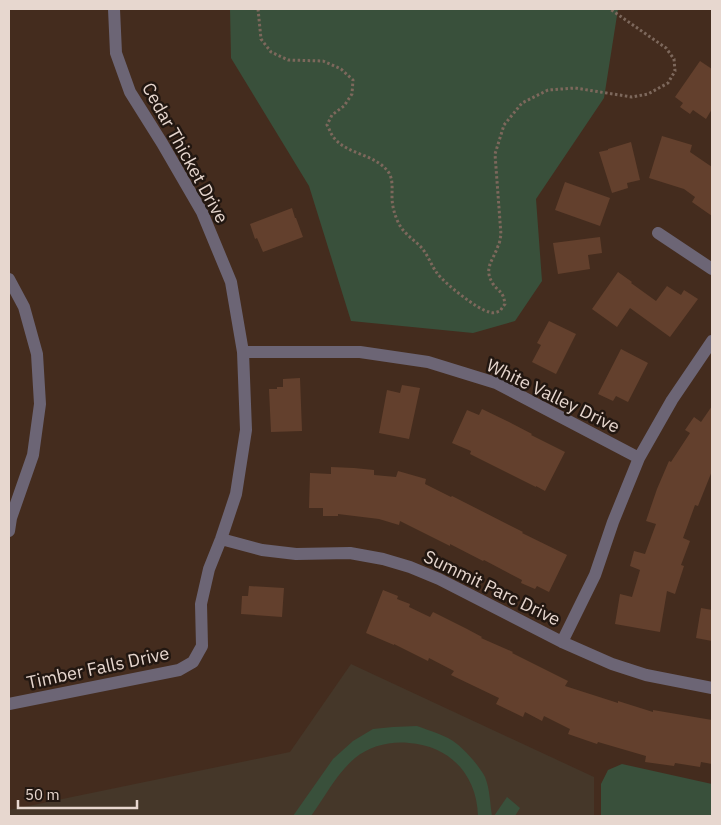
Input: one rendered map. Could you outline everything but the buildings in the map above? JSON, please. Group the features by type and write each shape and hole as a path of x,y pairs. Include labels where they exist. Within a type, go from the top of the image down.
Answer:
{"street":[{"name":"Cedar Thicket Drive","path":"114,9 116,53 130,92 202,212 230,282 243,352 246,430 236,494 222,539 209,569 201,604 202,646 193,662"},
{"path":"658,233 712,269"},
{"path":"9,279 24,307 37,354 40,404 33,455 11,518 9,531"},
{"path":"562,642 595,575 613,522 639,458 672,400 712,341"},
{"name":"White Valley Drive","path":"243,352 360,352 428,362 496,383 639,458"},
{"name":"Summit Parc Drive","path":"222,539 262,550 296,554 350,553 384,559 439,579 562,642 612,664 646,675 712,688"},
{"name":"Timber Falls Drive","path":"9,704 179,670 193,662"}],"path":[{"path":"258,9 261,39 272,52 288,60 323,61 341,68 354,80 352,94 344,106 332,115 327,125 332,137 345,147 382,165 389,174 392,184 394,211 399,224 408,236 422,248 438,274 448,284 479,308 491,313 500,311 505,304 504,296 494,284 488,272 501,235 495,154 504,125 522,103 548,90 575,88 632,97 648,94 668,83 675,72 674,59 666,48 610,9"}],"shaded area":[{"path":"351,664 594,777 594,816 9,816 9,810 290,752"}],"green space":[{"path":"230,9 618,9 604,98 536,199 542,281 515,321 473,333 351,321 309,186 231,58"},
{"path":"417,726 453,741 472,759 483,773 487,782 492,816 478,816 473,788 467,776 449,757 424,745 402,743 380,745 367,750 355,758 342,771 311,816 293,816 333,759 353,741 373,729"},
{"path":"622,764 712,784 712,816 601,816 601,784 608,770"},
{"path":"507,797 520,808 515,816 494,816"}]}
